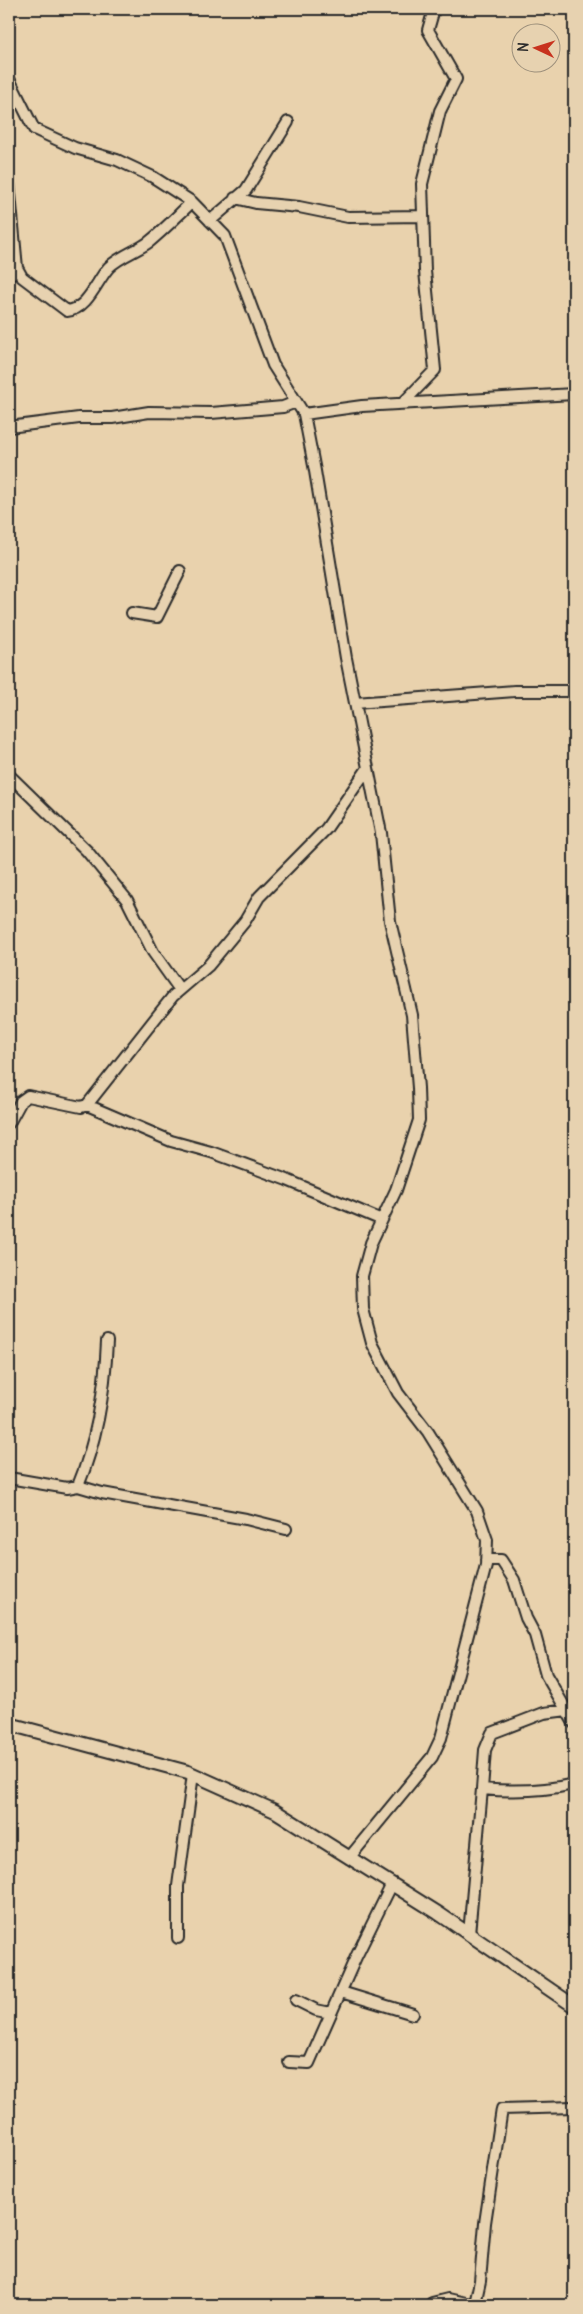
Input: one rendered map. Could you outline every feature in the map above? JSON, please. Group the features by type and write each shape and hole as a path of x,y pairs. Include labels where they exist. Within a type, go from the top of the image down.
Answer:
{"street":[{"path":"403,403 435,370 425,271 422,184 440,111 456,79 428,30 434,9"},
{"path":"9,78 34,129 75,148 117,160 153,177 192,202 225,236 273,365 304,414 355,703 381,833 390,921 412,1015 420,1120 396,1190 371,1243 362,1276 363,1309 372,1343 398,1393 428,1432 477,1511 487,1540 486,1560 441,1738 432,1757 349,1858"},
{"path":"210,221 246,190 288,122"},
{"path":"9,183 17,268 22,277 67,310 72,310 97,287 109,267 149,242 192,202"},
{"path":"235,198 256,203 299,207 348,217 423,216"},
{"path":"9,276 17,268"},
{"path":"304,414 362,406 574,394"},
{"path":"9,426 80,418 112,418 149,412 211,413 283,407 296,402"},
{"path":"132,613 156,617 180,571"},
{"path":"355,703 515,691 574,691"},
{"path":"9,1121 21,1101 28,1096 82,1108 87,1105 180,990 208,966 246,921 259,896 326,829 368,768"},
{"path":"9,775 87,851 127,900 153,952 180,990"},
{"path":"87,1105 170,1142 211,1152 287,1180 382,1220"},
{"path":"78,1486 84,1471 103,1398 107,1341"},
{"path":"9,1478 67,1488 78,1486 102,1493 246,1519 286,1529"},
{"path":"486,1560 501,1560 514,1580 526,1618 535,1635 546,1675 574,1723"},
{"path":"469,1934 485,1750 492,1733 544,1713 567,1710"},
{"path":"9,1724 156,1762 193,1774 275,1811 469,1934 574,2006"},
{"path":"178,1938 178,1886 193,1774"},
{"path":"482,1789 506,1791 550,1789 574,1784"},
{"path":"289,2062 309,2063 392,1884"},
{"path":"341,1992 413,2014"},
{"path":"296,2000 316,2010 331,2013"},
{"path":"431,2305 432,2303 448,2300 475,2305 480,2281 485,2223 502,2109 574,2107"}]}
